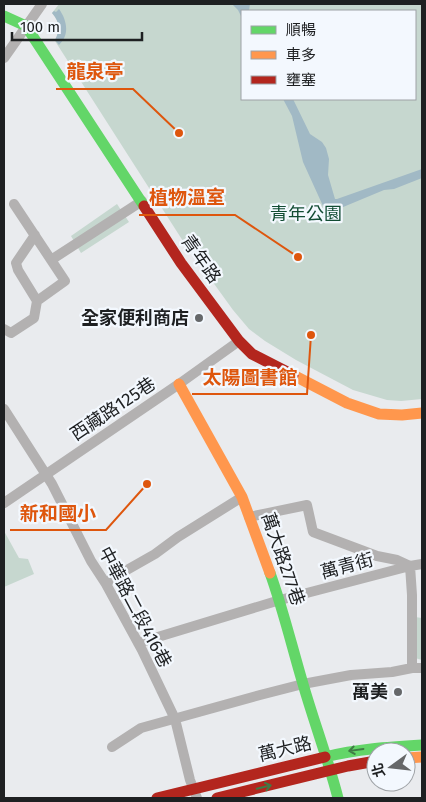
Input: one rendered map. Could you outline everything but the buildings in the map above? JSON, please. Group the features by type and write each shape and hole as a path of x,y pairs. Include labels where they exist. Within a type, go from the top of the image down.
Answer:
{"street":[{"path":"4,58 42,4"},
{"path":"4,16 26,26"},
{"name":"青年路","path":"26,26 181,263 239,341 252,354 347,403 379,414 402,415 422,413"},
{"path":"51,260 142,201"},
{"path":"14,204 66,282 37,301"},
{"path":"6,334 34,318 37,301 18,270 16,263 35,235"},
{"name":"西藏路125巷","path":"4,503 239,341"},
{"name":"萬大路277巷","path":"179,384 242,497 280,600 338,798"},
{"name":"中華路二段416巷","path":"4,409 47,475 91,561 106,584 138,643 175,719 190,780 196,793"},
{"path":"106,584 111,578 155,554 178,536 242,497"},
{"path":"112,747 141,728 260,695 352,675 417,668 410,566 313,532 307,505 249,517"},
{"name":"萬青街","path":"138,643 280,600 422,564"},
{"name":"萬大路","path":"157,798 196,793 346,752 422,745"},
{"name":"萬大路","path":"217,798 366,763"}],"green space":[{"name":"青年公園","path":"59,4 422,4 422,399 387,400 353,390 296,360 249,329 181,238 55,41 58,34 57,20 52,13"},
{"path":"117,204 129,222 81,253 71,236"},
{"path":"4,531 19,558 28,559 34,574 4,587"},
{"path":"415,617 422,618 422,660 415,658"}],"water":[{"path":"232,4 250,4 249,10 241,10 241,16"},
{"path":"59,9 64,18 66,32 59,45 55,40 58,33 58,23 52,13"},
{"path":"284,100 293,100 310,134 322,142 326,148 329,159 328,175 335,199 422,169 422,178 394,189 384,190 336,210 323,206 303,162 292,116"}],"traffic: fast":[{"path":"4,16 26,26 144,206"},
{"path":"270,573 338,798"},
{"path":"325,757 361,750 422,745"}],"traffic: slow":[{"path":"293,375 347,403 379,414 402,415 422,413"},
{"path":"179,384 242,497 270,573"},
{"path":"416,757 422,757"}],"traffic: jam":[{"path":"144,206 181,263 239,341 252,354 293,375"},
{"path":"157,798 325,757"},
{"path":"217,798 366,763"}],"place":[{"name":"龍泉亭","path":"179,133"},
{"name":"植物溫室","path":"298,257"},
{"name":"全家便利商店","path":"199,318"},
{"name":"太陽圖書館","path":"311,335"},
{"name":"新和國小","path":"147,484"},
{"name":"萬美","path":"398,692"}]}
